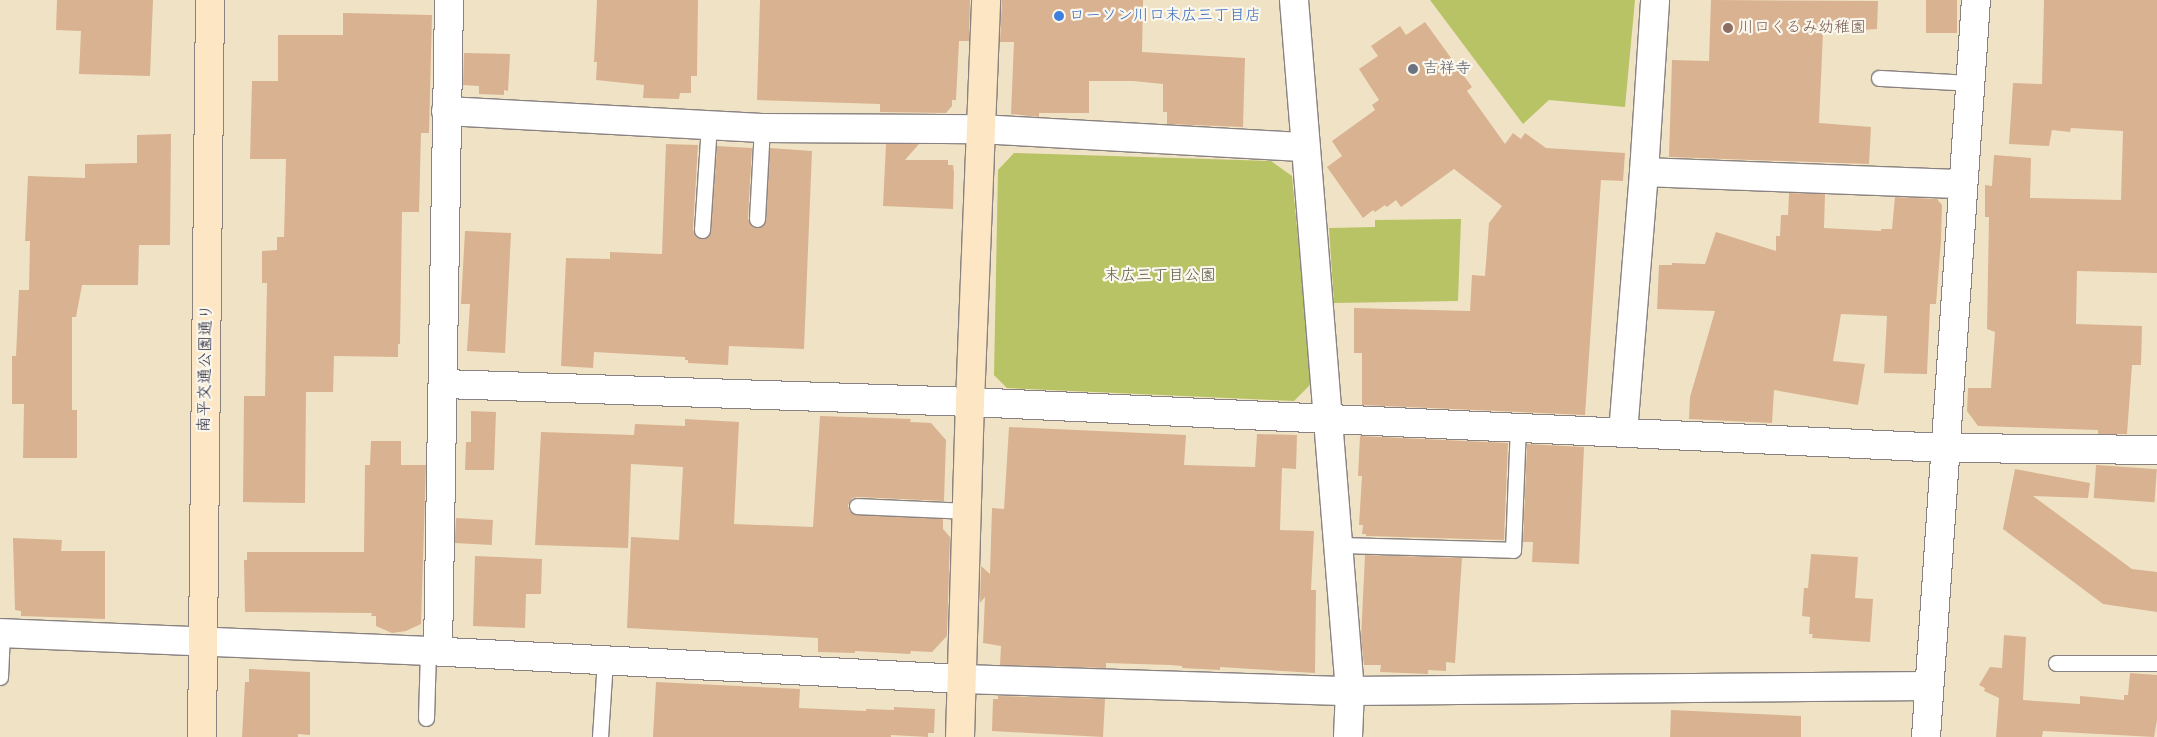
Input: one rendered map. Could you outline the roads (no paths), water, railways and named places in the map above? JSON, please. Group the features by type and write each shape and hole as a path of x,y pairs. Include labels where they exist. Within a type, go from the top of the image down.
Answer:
{"street":[{"name":"南平交通公園通り","path":"202,737 210,0"},
{"path":"433,651 444,384 446,111 449,0"},
{"path":"960,737 970,402 986,0"},
{"path":"1294,0 1350,691 1348,737"},
{"path":"1623,433 1644,172 1655,0"},
{"path":"1926,737 1944,448 1976,0"},
{"path":"446,111 762,128 980,129 1306,147"},
{"path":"1644,172 1963,184"},
{"path":"444,384 970,402 1944,448 2157,450"},
{"path":"1,633 433,651 962,679 1350,691 1929,686"}],"lane":[{"path":"1879,78 1971,83"},
{"path":"702,230 709,125"},
{"path":"757,219 762,128"},
{"path":"1339,545 1513,550 1518,427"},
{"path":"857,506 967,511"},
{"path":"0,677 1,633"},
{"path":"426,718 433,651"},
{"path":"600,737 604,660"},
{"path":"2056,662 2157,663"}],"place":[{"name":"ローソン川口末広三丁目店","path":"1059,16"},
{"name":"川口くるみ幼稚園","path":"1728,28"},
{"name":"吉祥寺","path":"1413,69"}],"park label":[{"name":"末広三丁目公園","path":"1160,276"}]}
